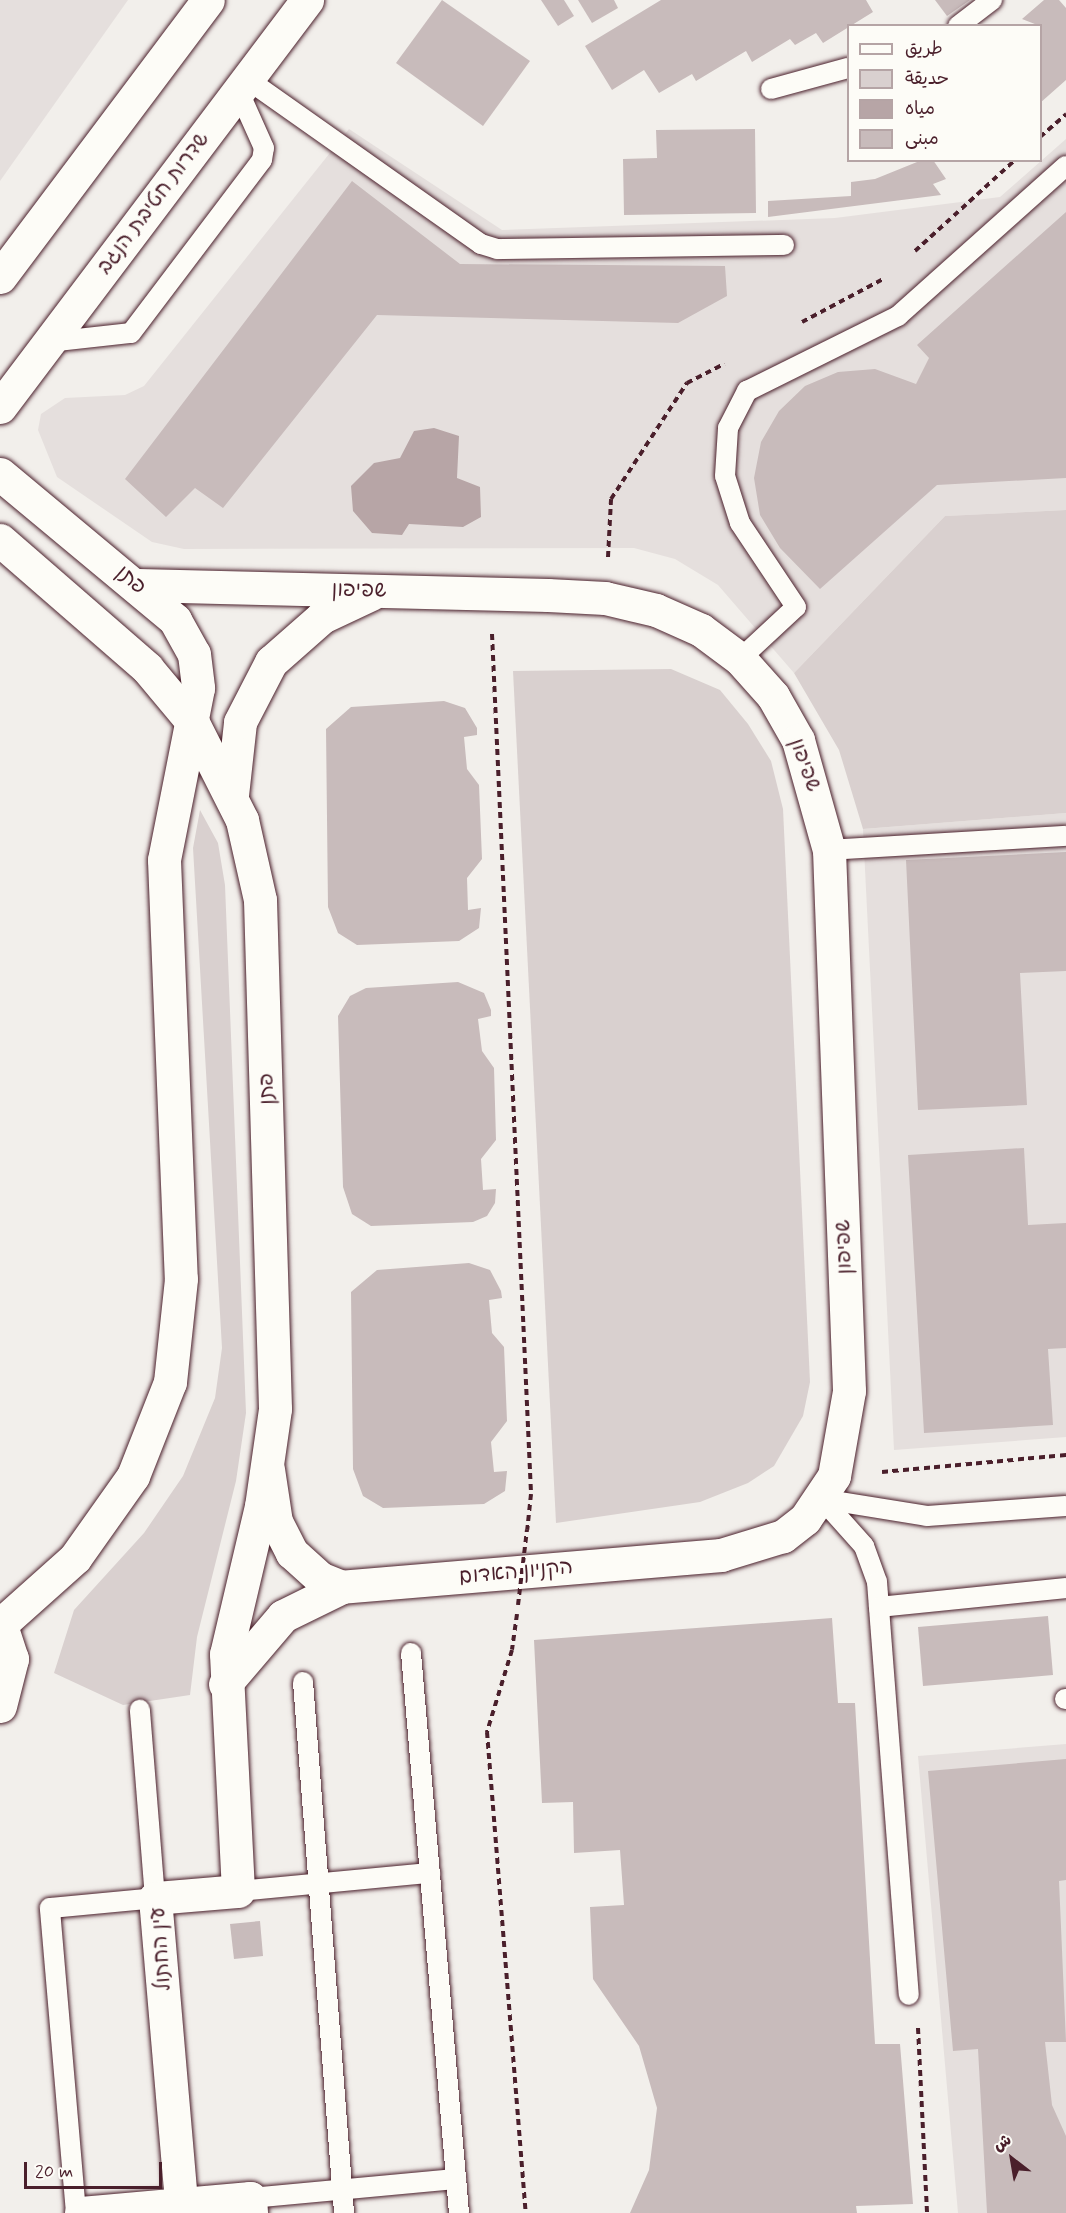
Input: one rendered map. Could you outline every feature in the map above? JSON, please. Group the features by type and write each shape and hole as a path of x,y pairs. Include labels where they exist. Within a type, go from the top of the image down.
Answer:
{"street":[{"path":"0,277 208,0"},
{"name":"שדרות חטיבת הנגב","path":"0,407 307,0"},
{"name":"פתן","path":"0,474 138,585 188,638 198,674 193,723"},
{"name":"פתן","path":"0,540 132,654 193,723 232,796 253,859 263,940 276,1364 268,1469"},
{"name":"שפיפון","path":"138,585 605,598 656,610 701,630 740,659 772,696 798,740 829,850 849,1391 828,1488"},
{"path":"232,796 240,722 271,662 322,617 384,591"},
{"path":"0,1706 12,1659 1,1625 75,1558 133,1476 170,1382 181,1279 164,860 170,807 193,723"},
{"path":"268,1469 276,1522 292,1554 320,1578 342,1587"},
{"path":"238,1891 225,1684 232,1615 268,1469"},
{"name":"הקניון האדום","path":"342,1587 721,1555 783,1536 828,1488"},
{"path":"225,1684 282,1616 342,1587"},
{"name":"עין החתול","path":"182,2208 155,1898 238,1891"},
{"path":"81,2213 251,2206"}],"lane":[{"path":"961,24 992,0"},
{"path":"771,89 847,69"},
{"path":"243,84 481,244 497,249 784,244"},
{"path":"49,342 131,333 262,160 264,148 243,84"},
{"path":"740,659 796,607 740,523 725,476 728,428 747,391 898,316 1066,166"},
{"path":"829,850 1066,836"},
{"path":"828,1488 927,1516 1066,1506"},
{"path":"828,1488 873,1564 879,1607 909,1995"},
{"path":"879,1607 1066,1588"},
{"path":"411,1653 459,2213"},
{"path":"303,1682 344,2213"},
{"path":"76,2213 50,1908 155,1898 140,1710"},
{"path":"238,1891 430,1873"},
{"path":"251,2206 342,2190 456,2179"}],"path":[{"path":"1042,136 1066,114"},
{"path":"490,593 531,1494 512,1650 487,1732 526,2213"},
{"path":"828,1488 1066,1455"},
{"path":"909,1995 920,2035 927,2213"}],"shaded area":[{"path":"0,0 128,0 0,181"},
{"path":"349,129 502,230 835,218 1000,197 1066,139 1066,510 945,516 794,673 718,585 675,559 634,548 184,549 152,542 57,477 38,430 41,414 65,398 125,395 144,386"},
{"path":"1066,813 1066,1437 894,1450 863,829"},
{"path":"1066,1744 1066,2213 958,2213 918,1756"}],"green space":[{"path":"1066,510 1066,813 863,829 839,750 794,673 945,516"},
{"path":"671,669 720,690 748,724 771,761 783,809 810,1382 803,1416 774,1466 748,1483 700,1502 556,1523 513,671"},
{"path":"200,810 218,843 225,885 246,1413 236,1481 197,1637 190,1695 123,1705 54,1673 74,1610 144,1533 183,1476 215,1398 222,1348 193,848"}],"water":[{"path":"434,428 459,436 457,478 480,487 481,517 463,527 409,524 402,535 372,533 353,511 351,486 374,463 400,458 414,431"}],"building":[{"path":"442,0 530,61 483,126 396,63"},
{"path":"541,0 564,0 574,16 558,26"},
{"path":"578,0 614,0 618,8 592,23"},
{"path":"661,0 866,0 873,12 854,24 847,24 847,28 823,43 816,33 795,45 790,39 752,62 746,51 696,81 692,74 659,93 644,70 612,90 585,46"},
{"path":"935,0 970,0 947,16"},
{"path":"1044,0 1059,0 1066,8 1066,80 1042,101 1042,24 1022,19"},
{"path":"755,129 756,213 624,215 623,159 657,158 656,130"},
{"path":"917,162 934,162 946,179 933,184 941,195 768,217 768,201 851,196 851,182 875,179"},
{"path":"352,181 460,264 725,266 727,296 678,323 377,315 223,508 195,488 166,517 125,479"},
{"path":"1066,212 1066,478 937,485 820,589 780,548 760,515 754,478 761,442 779,411 805,386 838,372 875,369 916,384 929,358 917,345"},
{"path":"444,701 465,708 477,728 477,735 464,737 467,769 479,785 482,859 467,878 468,910 481,908 479,928 459,941 357,945 338,933 328,907 326,729 351,707"},
{"path":"1066,852 1066,971 1020,973 1027,1105 918,1110 906,860"},
{"path":"458,982 484,993 491,1010 491,1016 478,1019 482,1051 494,1068 496,1140 481,1159 483,1190 496,1189 495,1203 487,1216 473,1222 371,1226 352,1214 343,1187 338,1016 350,996 366,988"},
{"path":"1024,1148 1028,1225 1066,1223 1066,1348 1048,1349 1053,1425 924,1433 908,1155"},
{"path":"469,1263 490,1270 501,1291 502,1298 489,1300 492,1333 504,1347 507,1421 491,1442 494,1472 507,1471 505,1491 484,1504 383,1508 363,1496 353,1469 351,1292 377,1270"},
{"path":"1048,1616 1053,1675 923,1686 918,1627"},
{"path":"832,1618 838,1703 855,1703 875,2044 900,2044 913,2204 856,2206 857,2213 630,2213 649,2170 657,2108 639,2046 593,1979 590,1907 624,1905 620,1850 574,1853 573,1802 542,1803 534,1640"},
{"path":"1066,1759 1066,1880 1059,1881 1066,2042 1045,2042 1052,2105 1066,2136 1066,2213 987,2213 978,2049 953,2051 928,1771"},
{"path":"260,1921 263,1956 234,1959 230,1924"}]}
